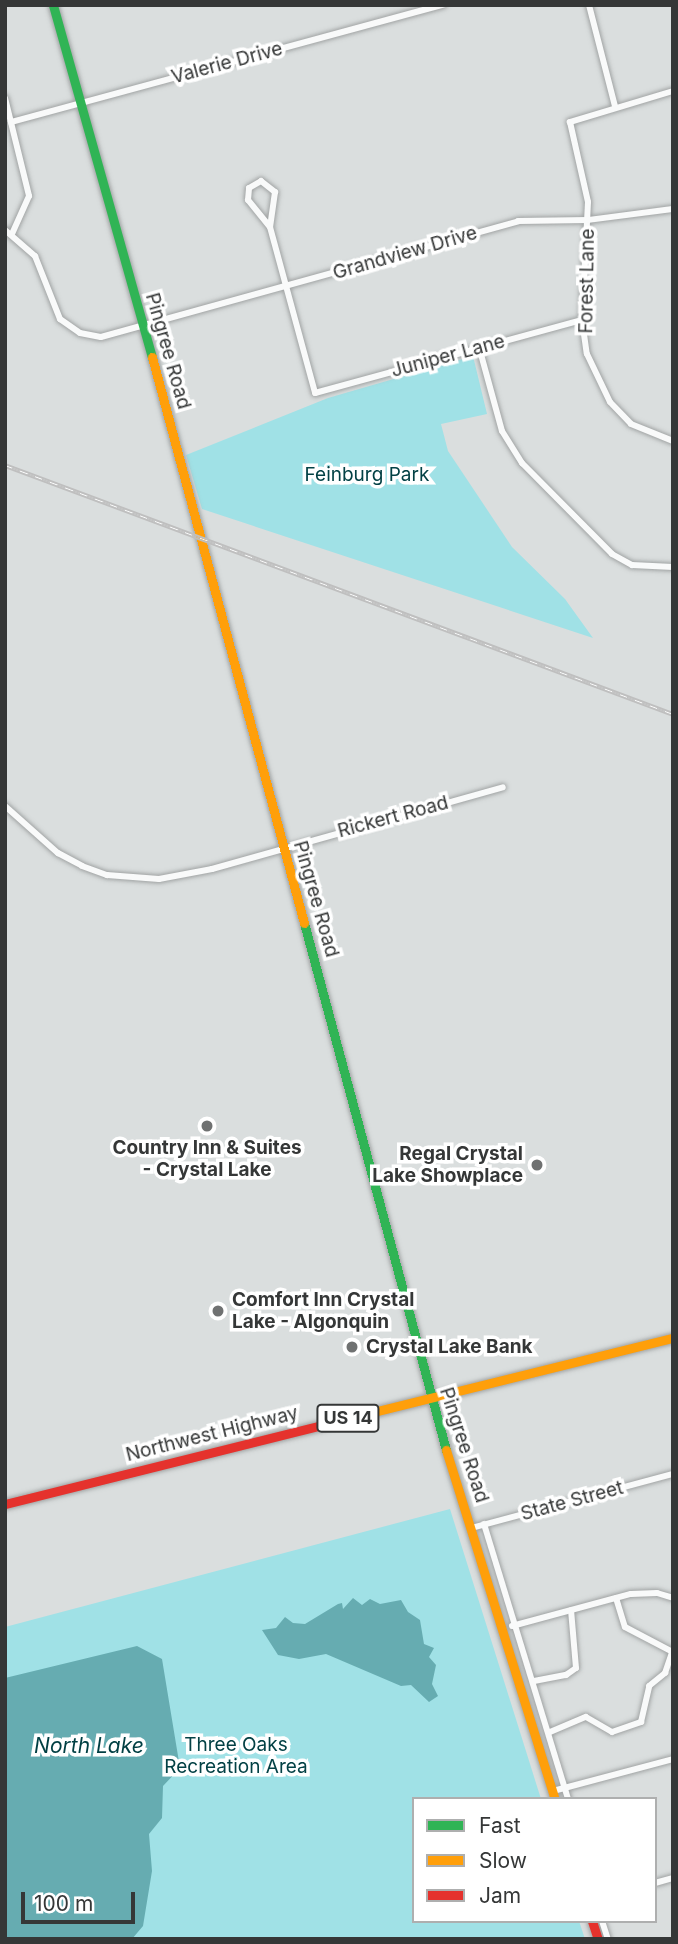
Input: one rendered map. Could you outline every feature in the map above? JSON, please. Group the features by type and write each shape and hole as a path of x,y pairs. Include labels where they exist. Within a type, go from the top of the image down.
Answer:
{"street":[{"name":"Pingree Road","path":"53,5 283,847 429,1398 471,1528 509,1626 554,1795"},
{"name":"Valerie Drive","path":"11,121 443,5"},
{"path":"589,5 615,106 673,91"},
{"path":"5,98 29,196 9,232"},
{"name":"Forest Lane","path":"615,106 570,122 586,182 588,220 582,320 587,354 610,402 631,424 673,441"},
{"path":"270,226 248,200 249,188 261,181 275,192 270,226 286,288"},
{"name":"Grandview Drive","path":"9,232 35,256 53,309 66,324 101,337 286,288 518,221 588,220 673,209"},
{"name":"Juniper Lane","path":"286,288 315,393 582,320"},
{"path":"479,346 502,431 522,463 612,554 632,565 673,567"},
{"name":"Rickert Road","path":"5,806 58,853 82,866 133,879 212,869 503,787"},
{"name":"Northwest Highway","path":"5,1504 673,1338"},
{"name":"State Street","path":"471,1528 673,1474"},
{"path":"484,1524 509,1626 534,1681 567,1797"},
{"path":"509,1626 616,1598 657,1593 673,1598"},
{"path":"550,1732 586,1717 612,1732 641,1722 649,1686 665,1673 672,1650 625,1627 616,1598"},
{"path":"534,1681 573,1673 576,1668 571,1610"},
{"path":"554,1795 564,1788 673,1759"}],"green space":[{"name":"Feinburg Park","path":"473,356 487,414 441,424 448,451 512,547 565,599 593,638 202,509 186,455 328,398"},
{"name":"Three Oaks Recreation Area","path":"450,1509 540,1797 412,1797 412,1923 580,1923 585,1939 5,1939 5,1627"}],"water":[{"path":"353,1598 362,1605 370,1599 380,1604 401,1600 408,1612 420,1620 424,1644 434,1648 429,1657 436,1665 432,1684 438,1696 429,1702 411,1685 401,1686 326,1654 299,1659 278,1655 262,1630 276,1628 285,1617 293,1623 305,1624 338,1604 342,1603 343,1609"},
{"name":"North Lake","path":"137,1646 162,1659 180,1768 163,1786 162,1818 149,1834 152,1871 143,1926 132,1939 5,1939 5,1678"}],"railway":[{"path":"5,465 673,714"}],"traffic: fast":[{"path":"53,5 152,357"},
{"path":"304,923 446,1450"}],"traffic: slow":[{"path":"152,357 304,923"},
{"path":"349,1418 673,1338"},
{"path":"446,1450 554,1797"}],"traffic: jam":[{"path":"5,1504 349,1418"},
{"path":"593,1923 598,1939"}],"place":[{"name":"Country Inn & Suites - Crystal Lake","path":"207,1126"},
{"name":"Regal Crystal Lake Showplace","path":"537,1165"},
{"name":"Comfort Inn Crystal Lake - Algonquin","path":"218,1311"},
{"name":"Crystal Lake Bank","path":"352,1347"}]}
